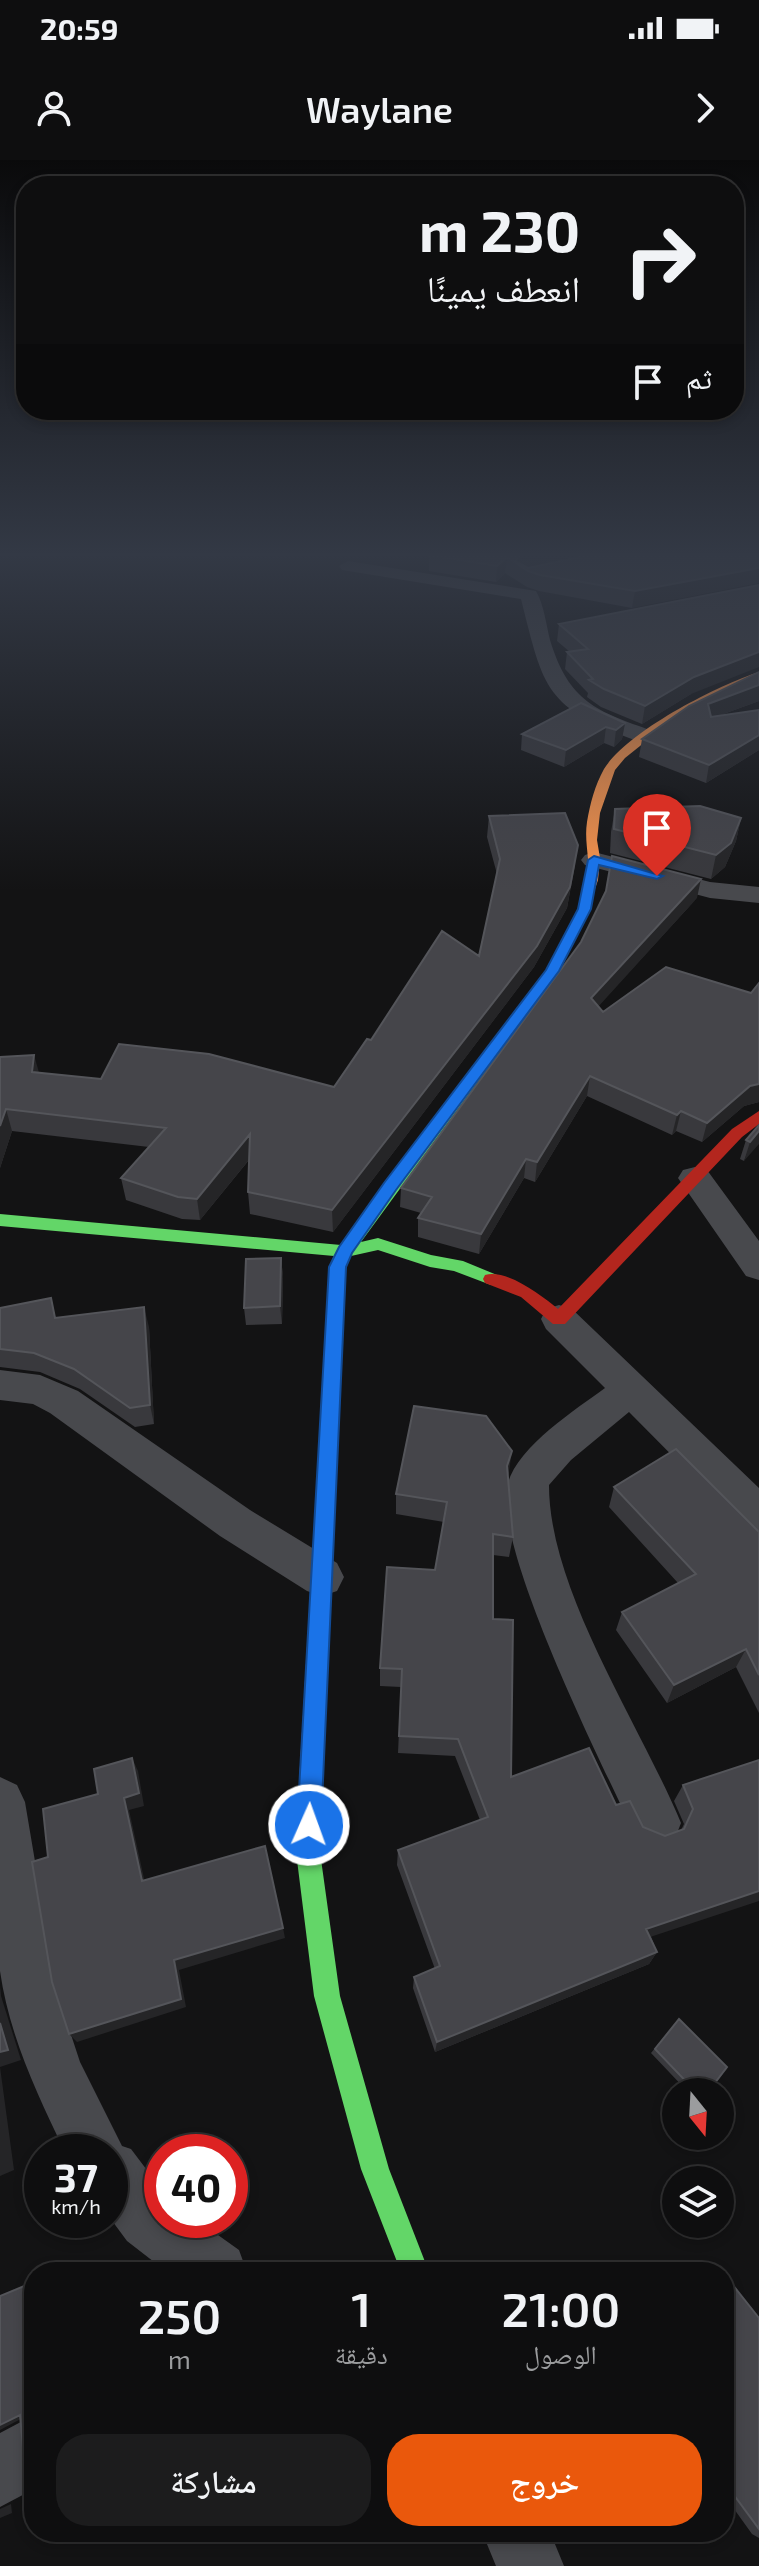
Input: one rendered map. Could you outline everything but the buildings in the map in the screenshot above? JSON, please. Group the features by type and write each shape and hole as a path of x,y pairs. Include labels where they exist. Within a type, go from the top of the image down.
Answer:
{"street":[{"path":"550,667 569,700 598,718 645,736"},
{"path":"411,2262 375,2169 327,1996 308,1852 337,1267 345,1251 552,971 585,909 594,860 591,841 599,796 611,767 645,736 701,702 759,675"},
{"path":"594,860 710,890 759,895"},
{"path":"559,1319 737,1133 759,1116"},
{"path":"695,1178 759,1267"},
{"path":"0,1220 345,1251 378,1244 430,1261 457,1265 527,1293 559,1319 759,1515"},
{"path":"0,1385 40,1390 64,1402 235,1523 322,1577"},
{"path":"630,1390 542,1462 528,1485 528,1509 536,1551 567,1629 656,1823"},
{"path":"0,1802 30,1992 56,2073 87,2134"},
{"path":"128,2194 148,2220 198,2262"},
{"path":"0,2474 24,2456"},
{"path":"520,2542 530,2566"}],"traffic: fast":[{"path":"332,1373 337,1267 345,1251 552,971 580,918"},
{"path":"0,1220 345,1251 378,1244 430,1261 457,1265 491,1279"},
{"path":"311,1783 308,1852 327,1996 375,2169 411,2262"}],"traffic: slow":[{"path":"580,918 593,872 591,840 595,813 610,769 621,755 656,728 759,675"},
{"path":"311,1783 332,1373"}],"traffic: jam":[{"path":"491,1279 527,1293 559,1319 737,1133 759,1116"}],"route":[{"path":"309,1825 337,1267 390,1187 552,971 585,909 594,860 657,876"}]}
